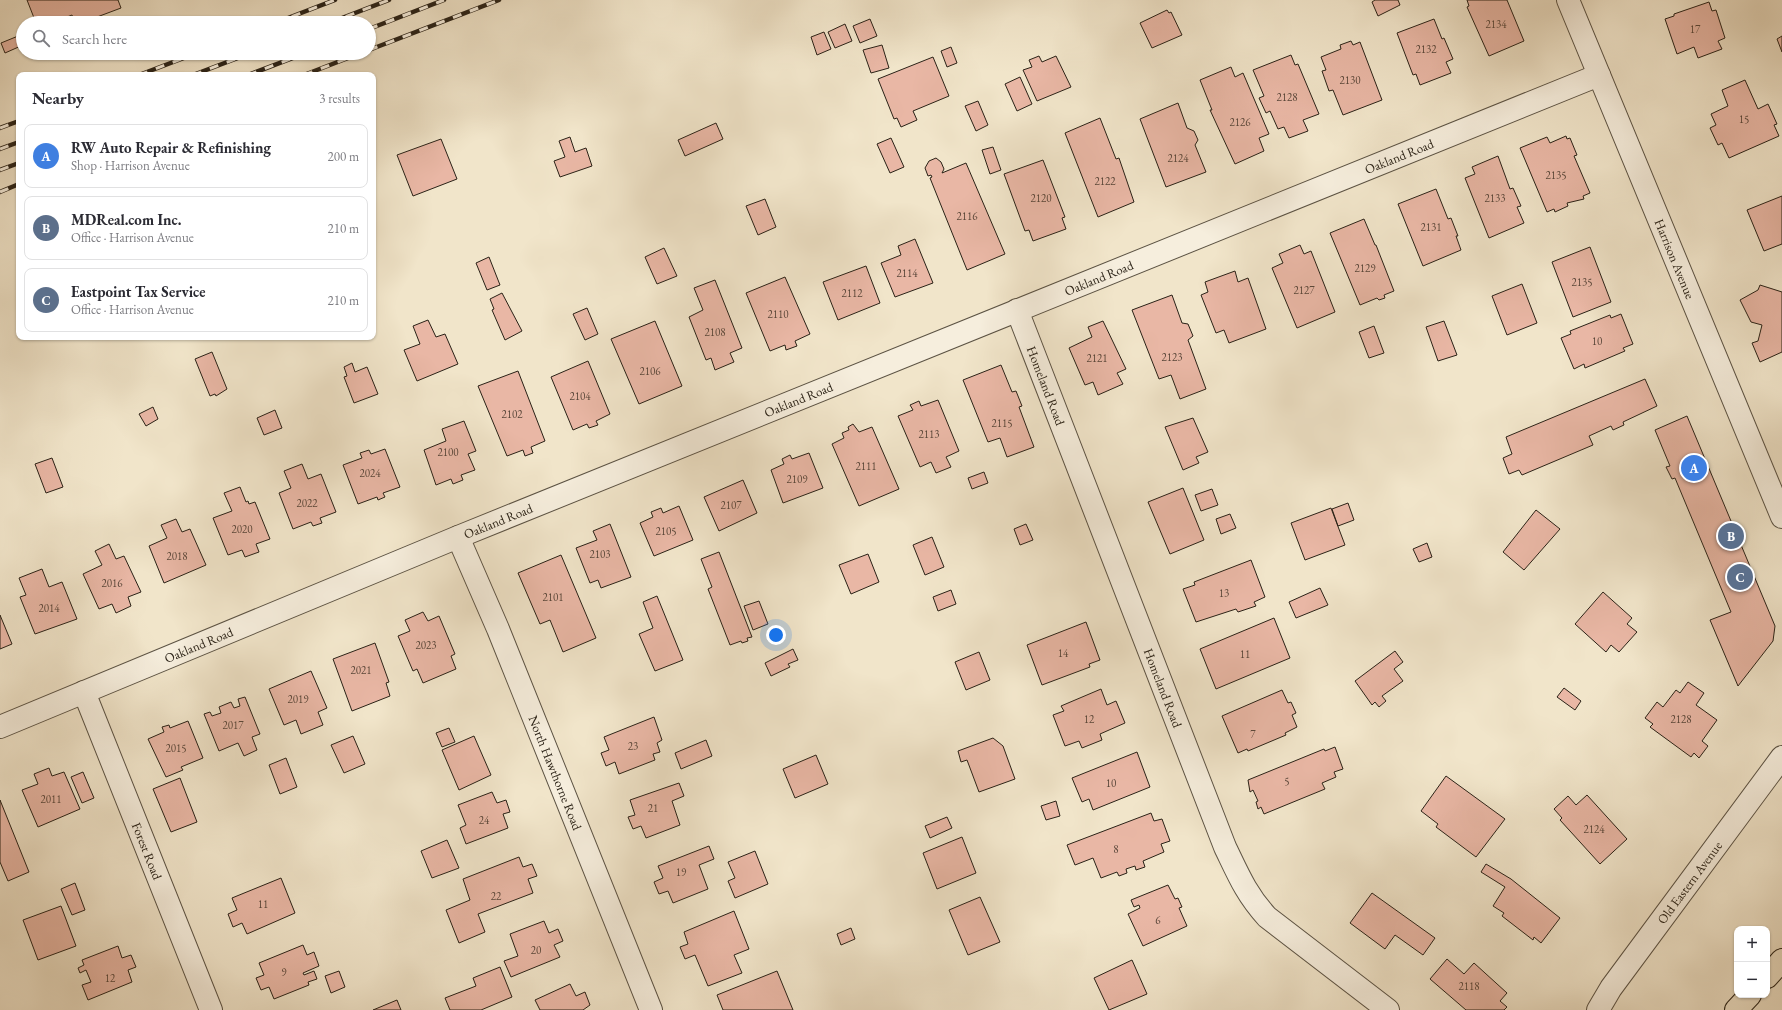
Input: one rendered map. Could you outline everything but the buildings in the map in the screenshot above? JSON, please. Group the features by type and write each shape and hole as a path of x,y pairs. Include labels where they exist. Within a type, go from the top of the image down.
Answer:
{"main road":[{"path":"1770,974 1782,960"},
{"path":"1736,1010 1747,998"}],"street":[{"name":"Harrison Avenue","path":"1568,0 1782,517"},
{"name":"Oakland Road","path":"0,727 458,537 1599,75"},
{"name":"Homeland Road","path":"1017,310 1225,847 1252,901 1267,917 1388,1010"},
{"name":"North Hawthorne Road","path":"458,537 498,629 651,1010"},
{"name":"Forest Road","path":"84,692 211,1010"},
{"name":"Old Eastern Avenue","path":"1598,1010 1611,988 1782,757"}],"railway":[{"path":"293,16 335,0"},
{"path":"347,16 389,0"},
{"path":"376,26 444,0"},
{"path":"376,47 499,0"},
{"path":"147,72 179,60"},
{"path":"201,72 233,60"},
{"path":"256,72 288,60"},
{"path":"312,72 343,60"},
{"path":"0,128 16,122"},
{"path":"0,149 16,143"},
{"path":"0,170 16,164"},
{"path":"0,192 16,185"}],"place":[{"name":"RW Auto Repair & Refinishing","path":"1694,468"},
{"name":"MDReal.com Inc.","path":"1731,536"},
{"name":"Eastpoint Tax Service","path":"1740,577"}]}
